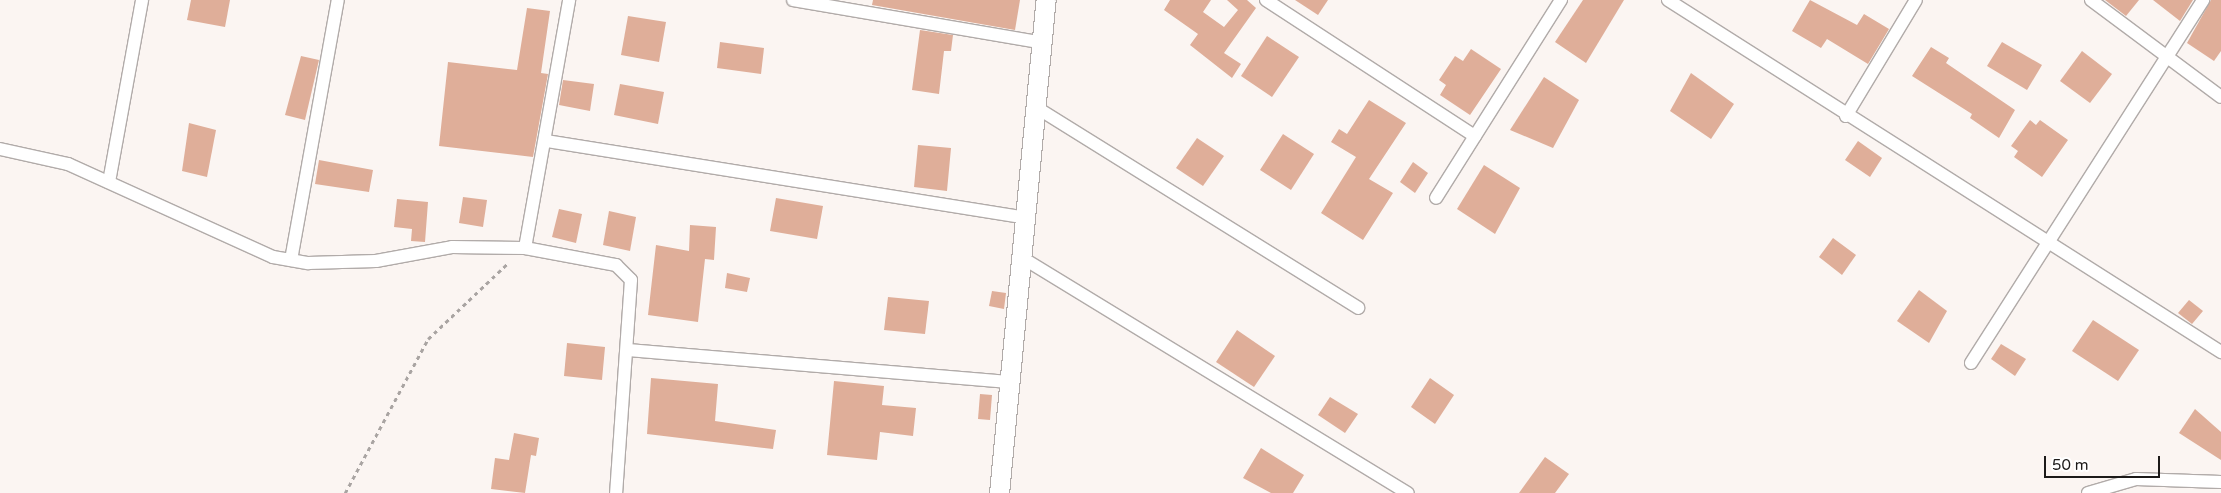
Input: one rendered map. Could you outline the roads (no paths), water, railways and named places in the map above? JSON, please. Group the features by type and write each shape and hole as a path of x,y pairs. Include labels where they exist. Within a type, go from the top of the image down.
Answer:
{"street":[{"path":"109,182 142,0"},
{"path":"291,260 338,0"},
{"path":"525,248 547,140 569,0"},
{"path":"793,0 1040,42"},
{"path":"999,493 1021,257 1027,218 1040,42 1046,0"},
{"path":"1266,0 1475,136"},
{"path":"1436,198 1561,0"},
{"path":"1668,0 1846,116 2221,352"},
{"path":"1846,116 1916,0"},
{"path":"2091,0 2165,58 2221,98"},
{"path":"1970,363 2203,0"},
{"path":"1034,106 1358,308"},
{"path":"547,140 1027,218"},
{"path":"0,149 68,164 273,257 291,260 376,261 452,247 525,248 616,265 631,280 628,350 616,493"},
{"path":"1021,257 1408,493"},
{"path":"628,350 1009,382"},
{"path":"2088,493 2136,479 2221,482"}]}
